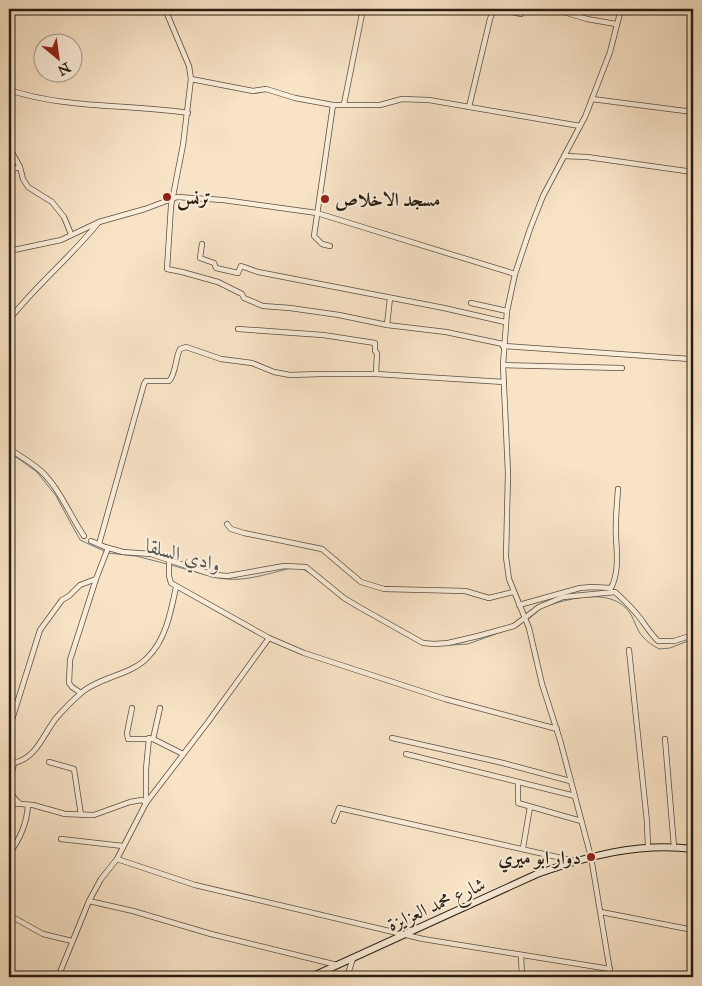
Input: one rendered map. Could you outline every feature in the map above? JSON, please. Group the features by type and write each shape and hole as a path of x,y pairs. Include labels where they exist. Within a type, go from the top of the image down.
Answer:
{"main road":[{"name":"شارع محمد العزايزة","path":"311,977 537,874 575,861 648,847 693,848"}],"street":[{"path":"165,9 189,66 191,79 188,113 172,199 167,269 218,282 242,294 244,298 263,306 329,313 387,325 446,332 503,345 690,359"},
{"path":"344,104 362,9"},
{"path":"469,107 494,9"},
{"path":"500,9 520,14 522,9"},
{"path":"554,9 616,24"},
{"path":"611,977 601,912 575,796 557,729 542,684 529,628 509,579 506,557 508,480 503,345 507,310 515,274 540,204 586,117 610,52 621,9"},
{"path":"191,79 253,91 266,89 295,98 333,105 380,105 402,99 429,100 580,126"},
{"path":"9,90 48,100 70,103 188,113"},
{"path":"592,99 693,112"},
{"path":"330,246 322,244 314,236 333,105"},
{"path":"9,147 28,187 52,202 64,217 71,234"},
{"path":"564,156 587,157 693,172"},
{"path":"9,170 20,167"},
{"path":"9,251 61,240 99,222 144,210 178,197 223,200 317,214 515,274"},
{"path":"9,320 27,296 73,253 99,222"},
{"path":"202,244 200,258 214,263 216,268 224,271 238,273 241,266 258,272 505,322"},
{"path":"387,325 390,298"},
{"path":"470,303 507,310"},
{"path":"238,329 323,335 375,343 375,351 377,353 376,374"},
{"path":"99,544 144,384 146,381 170,381 173,377 176,358 180,349 186,347 221,359 252,363 274,372 290,375 376,374 504,382"},
{"path":"503,364 622,368"},
{"path":"9,449 40,470 50,481 84,536"},
{"path":"519,605 580,588 611,588 616,578 617,566 618,489"},
{"path":"227,524 231,529 244,533 322,549 361,582 384,589 465,592 489,598 513,592"},
{"path":"91,541 123,552 151,554 214,575 228,576 284,566 306,566 344,598 423,643 448,643 514,626 539,607 563,597 615,592 629,604 642,620 647,630 658,641 674,641 693,635"},
{"path":"81,693 72,688 69,683 70,660 108,548"},
{"path":"169,559 171,584 269,638 345,668 375,675 445,699 557,729"},
{"path":"9,728 40,630 62,600 80,585 96,579"},
{"path":"14,763 22,761 32,753 56,718 81,693 134,667 149,656 162,637 172,607 176,587"},
{"path":"58,977 89,901 101,879 117,859 146,803 269,638"},
{"path":"629,650 648,847"},
{"path":"132,708 127,733 128,739 151,738 183,754"},
{"path":"146,803 146,769 151,738 160,708"},
{"path":"392,738 502,763 570,781"},
{"path":"664,739 677,847"},
{"path":"406,754 575,796"},
{"path":"9,759 14,763"},
{"path":"49,762 74,769 81,814"},
{"path":"14,763 9,784 12,798 19,803"},
{"path":"518,782 518,803 581,821"},
{"path":"9,803 19,803 65,814 100,814 130,802 142,800 146,803"},
{"path":"9,854 24,828 28,805"},
{"path":"523,848 530,807"},
{"path":"334,821 339,808 575,861"},
{"path":"61,839 123,846"},
{"path":"117,859 195,885 423,939 610,969"},
{"path":"89,901 336,965"},
{"path":"601,912 693,930"},
{"path":"9,915 43,934 72,941"},
{"path":"521,955 522,977"},
{"path":"347,977 353,958"}],"waterway":[{"name":"وادي السلقا","path":"9,452 37,472 56,496 80,540 104,551"},
{"name":"وادي السلقا","path":"108,553 136,556 167,564"},
{"name":"وادي السلقا","path":"171,565 206,575"},
{"name":"وادي السلقا","path":"215,577 243,579 291,568"},
{"name":"وادي السلقا","path":"303,569 314,576"},
{"name":"وادي السلقا","path":"546,606 579,598 602,597 622,605 630,613 641,635 659,649 670,648 693,639"},
{"name":"وادي السلقا","path":"353,606 369,615"},
{"name":"وادي السلقا","path":"530,618 540,609"},
{"name":"وادي السلقا","path":"450,645 468,644 504,631"}],"place":[{"name":"ترنس","path":"167,197"},
{"name":"مسجد الاخلاص","path":"325,199"},
{"name":"دوار ابو ميري","path":"591,857"}]}
